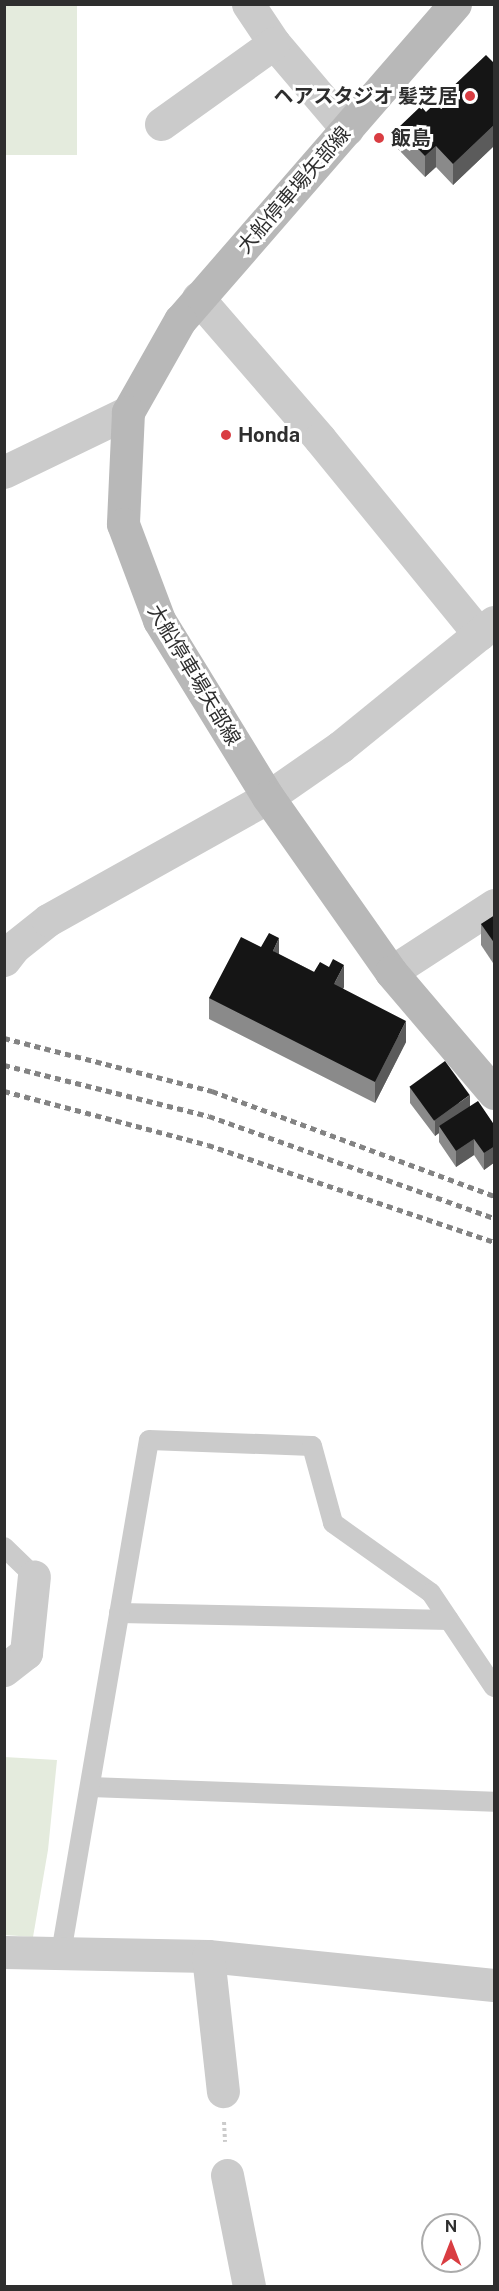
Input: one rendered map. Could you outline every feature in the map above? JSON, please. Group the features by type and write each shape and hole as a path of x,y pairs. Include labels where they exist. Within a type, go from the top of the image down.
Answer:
{"main road":[{"name":"大船停車場矢部線","path":"455,4 180,320 128,412 123,524 138,574 159,620 268,797 391,972 495,1093"}],"street":[{"path":"248,4 274,43 347,129"},
{"path":"161,124 274,43"},
{"path":"4,960 14,947 48,920 268,797 340,747 487,628 198,298"},
{"path":"4,472 128,412"},
{"path":"391,972 495,905"},
{"path":"4,1670 27,1653 34,1576"},
{"path":"4,1952 208,1956 495,1985"},
{"path":"208,1956 223,2091"},
{"path":"227,2175 249,2286"}],"lane":[{"path":"61,1953 149,1440 312,1446 333,1523 430,1593 495,1687"},
{"path":"4,1547 34,1576"},
{"path":"119,1613 448,1620"},
{"path":"90,1787 495,1802"}],"path":[{"path":"223,2091 227,2175"}],"shaded area":[{"path":"4,5 77,5 77,155 4,155"},
{"path":"4,1757 57,1760 48,1850 33,1937 5,1935"}],"building":[{"path":"486,55 495,64 495,124 453,164 436,146 425,156 398,128 421,106 426,112"},
{"path":"495,915 495,944 481,924"},
{"path":"269,933 279,938 273,951 314,972 320,962 329,967 333,959 344,965 334,984 406,1021 375,1082 209,998 241,937 261,947"},
{"path":"445,1061 470,1095 434,1121 409,1087"},
{"path":"478,1101 495,1126 495,1146 484,1153 474,1139 456,1151 439,1126"}],"railway":[{"path":"4,1038 212,1091 494,1196"},
{"path":"4,1065 209,1116 494,1218"},
{"path":"4,1091 208,1145 494,1242"}],"place":[{"name":"ヘアスタジオ 髪芝居","path":"470,96"},
{"name":"飯島","path":"379,138"},
{"name":"Honda","path":"226,435"}]}
